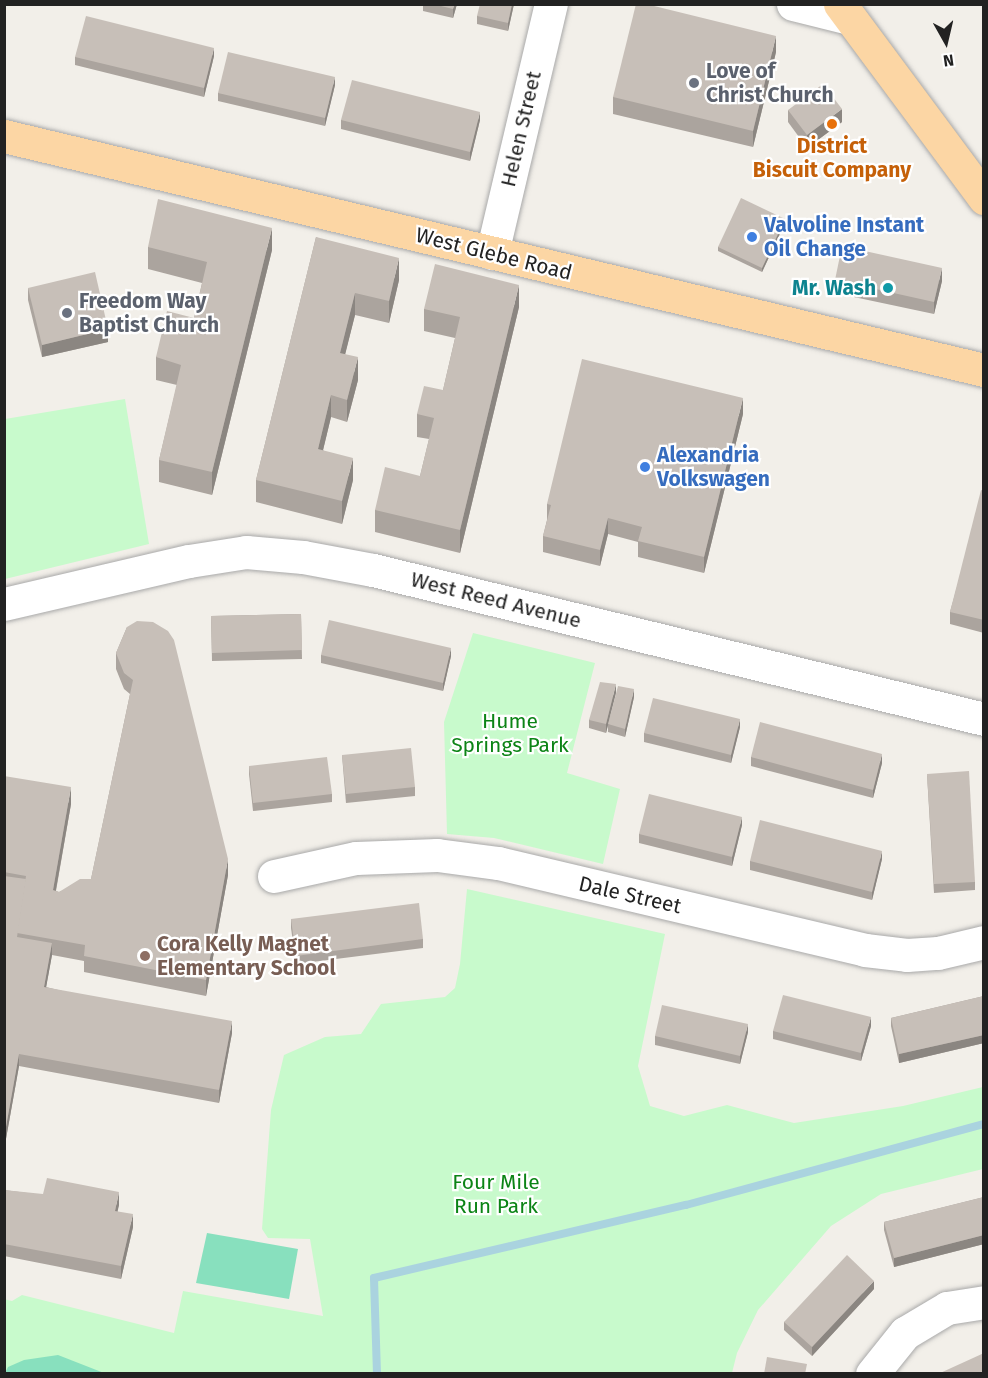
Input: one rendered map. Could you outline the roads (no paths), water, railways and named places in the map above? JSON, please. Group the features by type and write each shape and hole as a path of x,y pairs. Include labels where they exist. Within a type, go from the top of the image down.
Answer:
{"main road":[{"path":"844,11 984,198"},
{"name":"West Glebe Road","path":"4,136 984,370"}],"street":[{"name":"Helen Street","path":"492,253 551,4"},
{"path":"793,4 844,11"},
{"name":"West Reed Avenue","path":"4,604 189,561 246,552 303,557 373,570 984,719"},
{"name":"Dale Street","path":"274,876 356,858 437,855 498,863 865,950 908,955 938,953 984,942"},
{"path":"872,1374 904,1333 947,1308 984,1302"}],"waterway":[{"path":"377,1374 374,1278 686,1205 984,1124"}],"place":[{"name":"Love of Christ Church","path":"694,83"},
{"name":"District Biscuit Company","path":"832,124"},
{"name":"Valvoline Instant Oil Change","path":"752,237"},
{"name":"Mr. Wash","path":"888,288"},
{"name":"Freedom Way Baptist Church","path":"67,313"},
{"name":"Alexandria Volkswagen","path":"645,467"},
{"name":"Cora Kelly Magnet Elementary School","path":"145,956"}],"park label":[{"name":"Hume Springs Park","path":"510,733"},
{"name":"Four Mile Run Park","path":"496,1194"}]}
